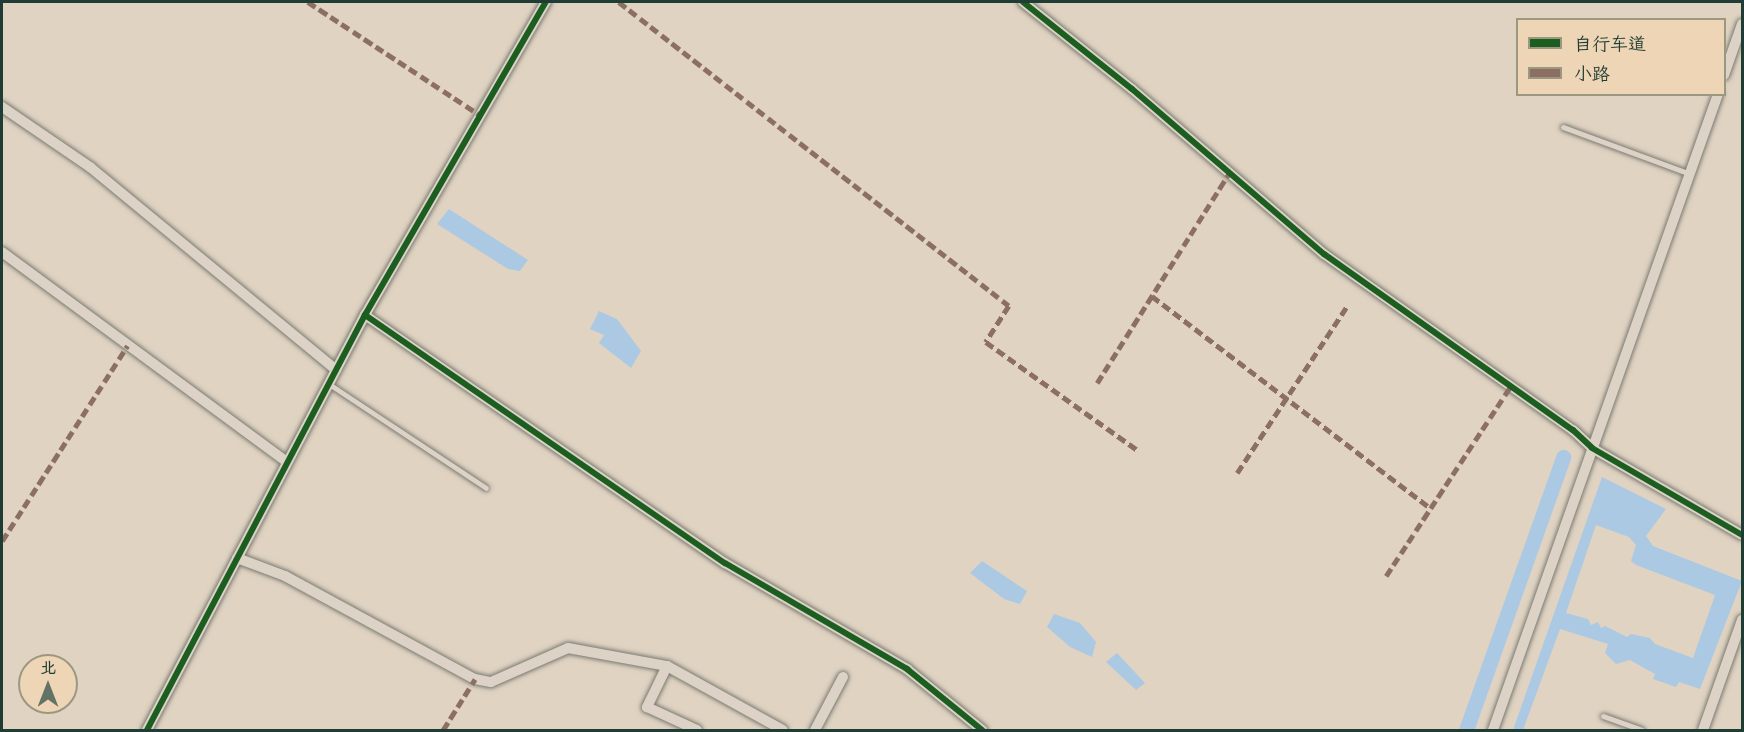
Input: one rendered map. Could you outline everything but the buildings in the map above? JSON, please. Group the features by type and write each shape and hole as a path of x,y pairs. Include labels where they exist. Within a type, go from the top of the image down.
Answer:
{"street":[{"path":"147,730 366,315 546,2"},
{"path":"1023,2 1132,89 1324,254 1573,430 1592,448 1743,536"},
{"path":"1726,72 1743,24"},
{"path":"1492,730 1717,96"},
{"path":"2,107 90,167 336,370"},
{"path":"2,252 287,462"},
{"path":"366,315 725,563 907,669 982,730"},
{"path":"237,558 285,576 475,679 490,682 567,648 667,666 783,730"},
{"path":"1703,730 1743,620"},
{"path":"667,666 647,707 697,730"},
{"path":"815,730 843,677"}],"lane":[{"path":"1563,127 1690,174"},
{"path":"329,384 486,488"},
{"path":"1603,716 1642,730"}],"water":[{"path":"449,209 528,260 520,271 508,269 437,224"},
{"path":"599,311 617,319 641,351 631,368 599,343 604,335 590,329"},
{"path":"1602,477 1666,509 1646,536 1653,546 1742,581 1700,689 1679,682 1676,687 1653,679 1655,674 1630,660 1616,664 1605,653 1608,644 1560,629 1523,730 1513,730","holes":["1596,525 1629,537 1636,545 1631,561 1636,565 1715,595 1693,658 1655,644 1650,638 1631,634 1627,637 1605,626 1601,628 1598,622 1591,625 1588,619 1566,613"]},
{"path":"982,561 1027,591 1020,604 1004,599 970,573"},
{"path":"1054,614 1080,623 1096,642 1092,657 1070,647 1047,627"},
{"path":"1117,653 1145,683 1136,690 1106,662"}],"waterway":[{"path":"1466,730 1563,457"}],"marked path":[{"path":"308,2 480,115"},
{"path":"619,2 1009,306 986,342 1139,451"},
{"path":"1097,383 1229,173"},
{"path":"1152,296 1430,508"},
{"path":"1237,473 1347,306"},
{"path":"2,541 127,346"},
{"path":"1386,576 1511,386"},
{"path":"443,730 475,679"}],"cycle path":[{"path":"147,730 365,315 546,2"},
{"path":"1023,2 1132,89 1324,254 1573,430 1592,448 1742,535"},
{"path":"365,315 725,563 907,669 982,730"}]}
